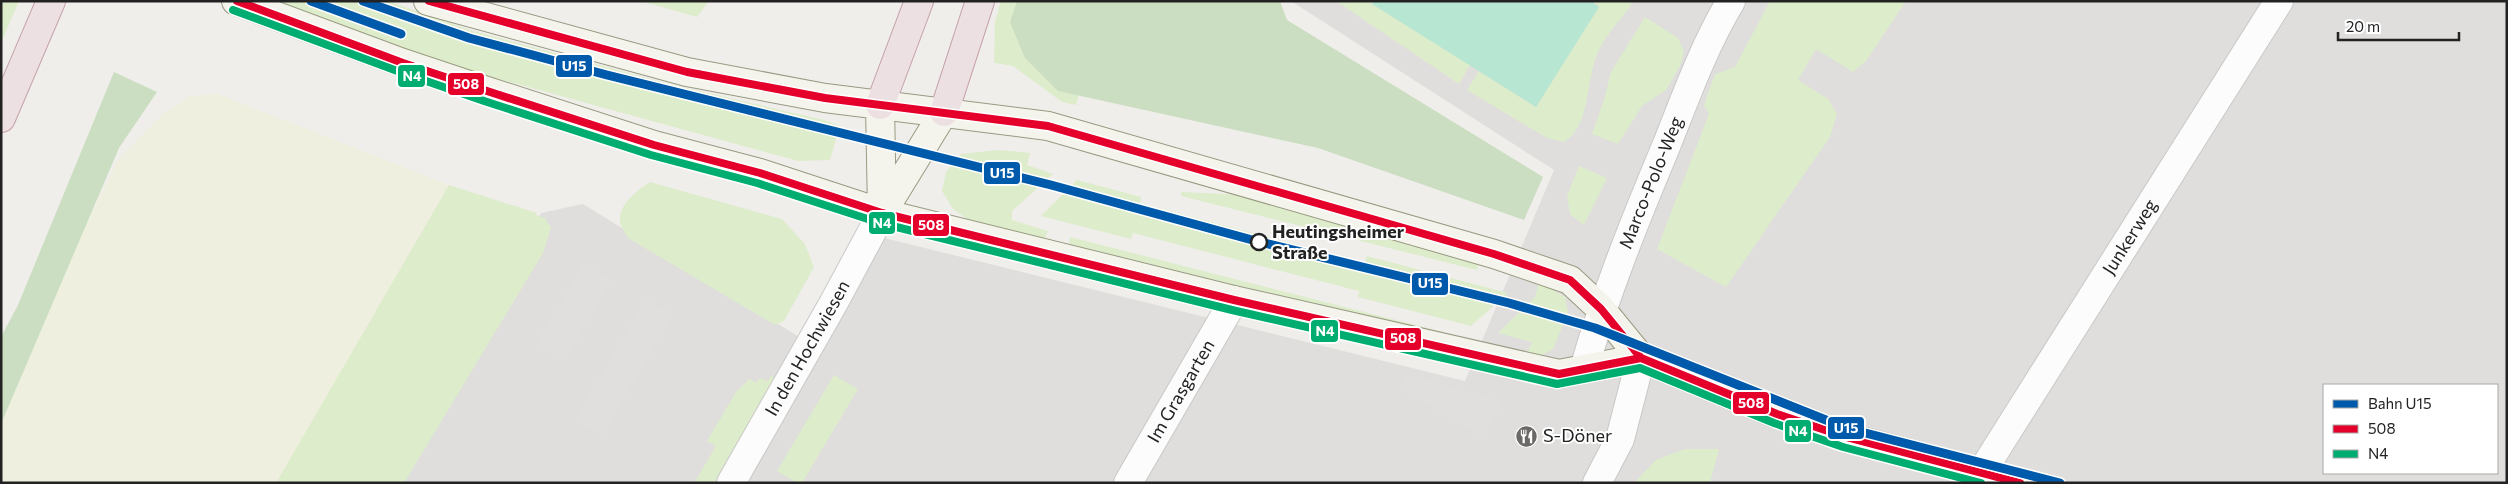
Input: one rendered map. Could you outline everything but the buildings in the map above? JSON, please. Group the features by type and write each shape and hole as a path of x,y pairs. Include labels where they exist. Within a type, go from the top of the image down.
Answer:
{"highway":[{"path":"1,118 51,1"},
{"path":"880,105 919,1"},
{"path":"944,112 980,1"}],"street":[{"path":"236,1 468,85 654,145 760,173 882,213 1234,300 1558,374 1641,358"},
{"path":"428,1 688,72 825,98 1048,126 1494,254 1570,280 1601,310 1641,358 1777,414 1846,437 2020,483"},
{"name":"Marco-Polo-Weg","path":"1584,369 1601,310 1693,79 1731,1"},
{"name":"Junkerweg","path":"1981,473 2279,1"},
{"path":"880,105 882,213"},
{"path":"882,213 944,112"},
{"name":"In den Hochwiesen","path":"731,483 872,235 882,213"},
{"name":"Im Grasgarten","path":"1128,483 1234,300"},
{"path":"1597,483 1620,439 1641,358"}],"shaded area":[{"path":"1291,1 2507,1 2507,483 381,483 541,213 583,204 801,338 872,235 1465,381 1554,170"},
{"path":"583,264 611,280 565,360 537,344"},
{"path":"646,299 673,315 602,435 575,420"},
{"path":"1407,374 1503,402 1482,437 1400,387"}],"green space":[{"path":"1,1 19,1 1,43"},
{"path":"265,1 388,1 473,31 673,85 824,120 840,126 830,160 798,161 462,69"},
{"path":"640,1 709,1 697,17"},
{"path":"1001,1 1017,1 1010,22 1058,91 1079,95 1076,105 1062,102 1013,66 994,63 995,21"},
{"path":"1017,1 1280,1 1287,20 1543,177 1524,220 1318,148 1058,91 1025,58 1010,22"},
{"path":"1336,1 1374,1 1372,4 1470,65 1459,84"},
{"path":"1374,1 1591,1 1599,7 1536,107 1372,4"},
{"path":"1591,1 1634,1 1601,45 1594,62 1587,101 1579,125 1573,135 1564,142 1547,138 1467,90 1479,71 1536,107 1599,6"},
{"path":"1770,1 1906,1 1866,61 1853,72 1816,49 1798,80 1828,99 1837,114 1830,137 1726,287 1657,249 1709,114 1704,105 1715,74 1735,67"},
{"path":"1645,17 1678,38 1684,52 1680,66 1666,90 1642,106 1618,144 1592,134 1604,100 1611,72"},
{"path":"114,72 157,92 119,148 1,424 1,337 18,305"},
{"path":"218,94 449,185 278,483 1,483 1,394 118,160 165,112 190,96"},
{"path":"999,150 1030,153 1027,165 1053,174 1012,211 1012,220 1048,231 1043,244 973,223 953,209 942,191 946,172 961,154"},
{"path":"1579,166 1607,178 1584,225 1570,214 1567,196"},
{"path":"1077,180 1141,197 1140,203 1365,263 1367,256 1508,293 1471,326 1358,297 1359,291 1133,233 1131,239 1041,216"},
{"path":"650,182 782,219 805,244 814,267 784,321 775,325 628,238 620,223 622,210 629,199"},
{"path":"449,185 537,213 536,215 545,218 551,228 543,253 404,483 276,483"},
{"path":"1181,192 1246,195 1478,263 1477,270 1181,196"},
{"path":"1070,237 1443,332 1443,334 1068,250"},
{"path":"1539,282 1565,297 1568,312 1553,349 1541,356 1527,354 1532,342 1498,333 1535,297"},
{"path":"834,375 858,389 802,483 798,483 777,471"},
{"path":"771,376 780,381 721,483 694,483 716,446 707,441 736,392 750,379 756,383 760,378 768,381"},
{"path":"1685,449 1719,449 1710,483 1634,483 1656,460"}],"rail line":[{"name":"U15","path":"311,1 401,34"},
{"name":"U15","path":"363,1 469,38 607,75 1051,185 1256,241 1509,303 1595,328 1846,428 2060,483"}],"transit line":[{"name":"508","path":"237,1 403,63 487,91 654,145 760,173 882,213 1234,300 1559,374 1641,358"},
{"name":"508","path":"429,1 687,72 825,98 1048,126 1494,254 1570,280 1601,309 1641,358 1777,414 1846,437 2020,483"},
{"name":"N4","path":"233,10 484,101 651,155 757,183 880,223 1232,310 1557,384 1640,368 1774,423 1843,447 1981,483"}],"place":[{"name":"Heutingsheimer Straße","path":"1259,242"},
{"name":"S-Döner","path":"1527,436"}]}
